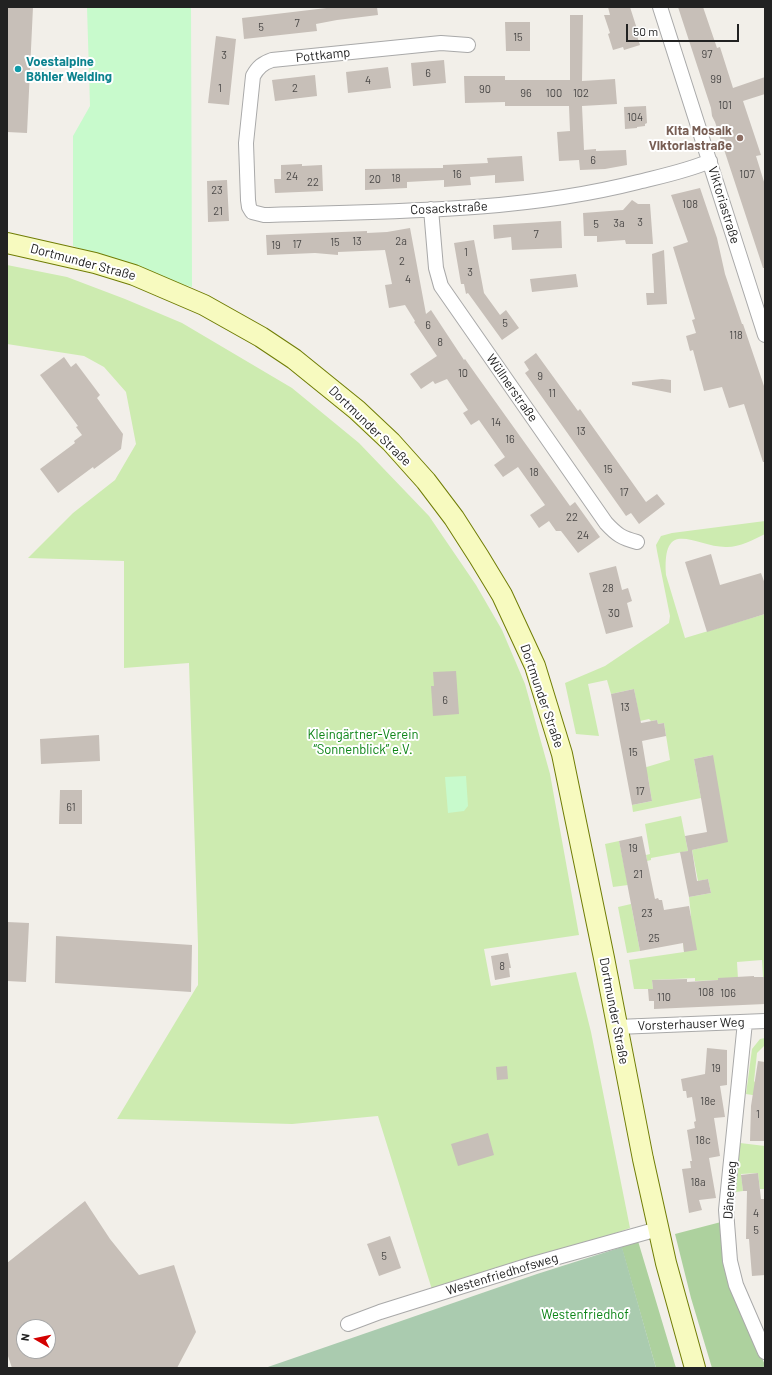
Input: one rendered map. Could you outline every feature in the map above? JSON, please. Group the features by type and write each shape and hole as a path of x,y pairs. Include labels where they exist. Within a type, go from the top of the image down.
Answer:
{"main road":[{"name":"Dortmunder Straße","path":"7,243 95,263 134,275 204,305 261,337 294,359 357,410 391,442 426,481 454,518 502,595 532,659 543,688 562,754 642,1159 670,1278 695,1368"}],"street":[{"name":"Viktoriastraße","path":"660,7 765,335"},
{"name":"Pottkamp","path":"246,143 253,76 258,68 264,63 272,60 441,43 468,44"},
{"name":"Cosackstraße","path":"246,143 249,207 252,212 264,215 432,210 505,204 614,188 693,169 710,161"},
{"name":"Wüllnerstraße","path":"432,210 436,268 441,286 606,523 615,533 637,542"},
{"name":"Vorsterhauser Weg","path":"617,1027 765,1021"},
{"name":"Dänenweg","path":"745,1022 726,1210 730,1260 736,1285 765,1352"},
{"name":"Westenfriedhofsweg","path":"348,1324 380,1312 533,1264 658,1229"}],"green space":[{"path":"87,7 191,7 192,287 155,277 73,246 73,136 90,106"},
{"name":"Kleingärtner-Verein “Sonnenblick” e.V.","path":"7,265 67,277 182,323 292,388 359,443 429,516 476,585 502,630 525,684 550,774 579,935 484,949 491,986 576,972 591,1032 630,1228 434,1296 378,1116 292,1124 117,1119 198,985 189,663 124,668 124,561 28,558 73,513 115,480 136,444 126,392 104,367 84,356 7,344"},
{"path":"765,521 765,534 737,546 715,546 693,540 675,540 669,545 666,557 666,575 685,638 765,614 765,977 763,977 762,960 737,962 738,979 719,978 719,980 695,981 695,978 652,980 653,989 634,989 629,960 684,952 681,919 691,916 689,897 711,893 708,879 698,881 692,850 709,846 713,755 694,759 701,798 633,812 632,805 652,801 648,777 640,769 670,760 664,723 658,724 657,720 651,721 649,719 640,721 634,689 611,694 607,680 588,684 599,736 576,734 565,683 605,666 669,623 670,616 656,545 661,536 672,533"},
{"path":"466,776 468,806 464,811 448,813 445,777"},
{"path":"681,816 688,851 651,858 651,860 647,861 646,855 650,854 645,824"},
{"path":"619,841 628,885 613,887 605,844"},
{"path":"631,904 640,951 627,953 618,907"},
{"path":"765,1038 765,1045 757,1053 754,1081 765,1097 746,1094 752,1049 760,1039"},
{"path":"740,1143 765,1146 765,1189 760,1189 758,1173 741,1174 743,1191 736,1192"},
{"path":"721,1222 727,1276 765,1368 712,1368 691,1298 675,1234"},
{"path":"638,1241 676,1368 656,1368 621,1245"},
{"name":"Westenfriedhof","path":"622,1247 656,1368 265,1368 537,1274"}],"building":[{"name":"Voestalpine Böhler Welding","path":"7,7 33,7 27,133 7,132"},
{"path":"335,7 377,7 378,15 316,24 317,31 244,39 242,18"},
{"path":"608,7 630,7 640,45 624,50 623,47 613,50 608,34 610,33 604,15 610,15"},
{"path":"678,7 703,7 717,48 720,47 733,88 765,77 765,94 743,101 761,155 756,156 765,185 765,268 763,268 712,116 711,108"},
{"path":"570,15 583,15 582,81 615,79 617,104 582,106 584,150 626,150 627,165 605,169 580,170 579,160 559,161 557,132 570,131 569,106 505,106 505,102 465,103 464,76 505,76 505,80 570,80"},
{"path":"505,22 530,22 530,51 506,51"},
{"path":"216,36 236,39 229,105 208,103"},
{"path":"444,60 446,83 413,86 411,63"},
{"path":"388,67 391,88 348,93 346,72"},
{"path":"315,75 317,96 275,101 272,80"},
{"path":"646,106 647,123 645,126 625,129 624,107"},
{"path":"522,156 524,181 495,183 495,175 470,177 471,185 444,187 444,180 407,182 407,188 365,190 365,169 443,168 443,165 488,163 487,158"},
{"path":"302,164 302,166 322,165 323,191 275,193 274,179 281,179 281,165"},
{"path":"227,180 229,221 208,222 207,181"},
{"path":"700,188 717,238 725,274 765,389 765,462 763,462 744,404 729,408 722,387 704,391 693,350 690,351 686,336 696,333 692,320 695,319 673,247 688,242 671,195"},
{"path":"632,200 638,204 650,204 653,244 626,244 625,240 597,242 597,236 584,236 583,213 623,210"},
{"path":"561,221 562,248 512,250 511,237 494,239 493,225"},
{"path":"410,228 426,314 431,310 464,360 465,359 570,506 575,502 600,537 578,553 561,531 556,531 549,521 539,528 530,515 545,505 518,467 503,477 494,465 505,457 479,420 471,425 463,413 468,410 447,379 435,384 433,381 421,389 410,374 437,356 414,322 415,321 405,305 389,308 385,285 392,284 385,250 338,252 338,255 315,253 267,255 266,235 367,231 367,233 387,232"},
{"path":"474,240 484,293 500,315 506,310 519,328 502,340 468,293 466,294 464,284 461,284 454,243"},
{"path":"664,250 667,304 647,305 646,293 654,293 652,254"},
{"path":"576,274 578,287 532,292 530,279"},
{"path":"536,353 578,411 580,409 646,502 657,494 665,504 639,524 631,513 626,516 525,373 529,370 524,362"},
{"path":"64,357 71,367 76,363 100,395 97,398 123,434 121,449 94,469 93,467 58,493 40,469 75,443 74,441 82,435 76,427 78,426 40,375"},
{"path":"662,379 671,380 671,393 632,385 632,382"},
{"path":"711,554 720,585 761,573 765,584 765,614 707,632 685,562"},
{"path":"616,566 622,590 628,588 632,601 627,603 633,627 606,634 589,573"},
{"path":"456,671 459,714 433,716 431,686 434,686 433,672"},
{"path":"634,689 641,723 657,720 658,724 664,723 666,736 642,741 652,801 632,805 611,694"},
{"path":"99,735 100,761 41,764 40,739"},
{"path":"713,755 728,842 692,850 697,881 708,879 711,893 689,897 680,852 688,851 685,836 707,832 694,759"},
{"path":"60,790 82,790 82,824 59,824"},
{"path":"642,836 655,899 658,898 659,900 662,900 664,910 689,906 697,950 684,952 683,943 640,951 619,841"},
{"path":"7,922 29,923 26,982 7,981"},
{"path":"56,936 192,945 191,992 55,983"},
{"path":"508,953 511,968 509,968 510,977 495,980 491,956"},
{"path":"754,976 765,977 765,1004 654,1009 654,1001 649,1001 648,989 653,989 652,980 687,979 687,982 718,980 718,978"},
{"path":"707,1048 727,1050 727,1085 720,1086 725,1117 714,1118 720,1156 709,1158 716,1198 699,1200 702,1210 689,1213 682,1169 691,1168 690,1161 692,1161 687,1130 695,1128 694,1122 696,1121 692,1097 687,1098 686,1091 683,1091 681,1079 705,1074"},
{"path":"758,1061 765,1062 765,1141 750,1141 751,1106"},
{"path":"507,1066 508,1079 497,1080 496,1067"},
{"path":"488,1133 494,1155 458,1166 451,1144"},
{"path":"758,1173 761,1199 765,1199 765,1275 752,1276 749,1239 746,1239 747,1191 743,1191 741,1175"},
{"path":"85,1201 110,1239 139,1275 174,1265 196,1332 177,1368 12,1368 7,1353 7,1263"},
{"path":"390,1236 401,1268 379,1276 367,1244"}],"place":[{"name":"Voestalpine Böhler Welding","path":"18,69"},
{"name":"Kita Mosaik Viktoriastraße","path":"740,138"}]}
